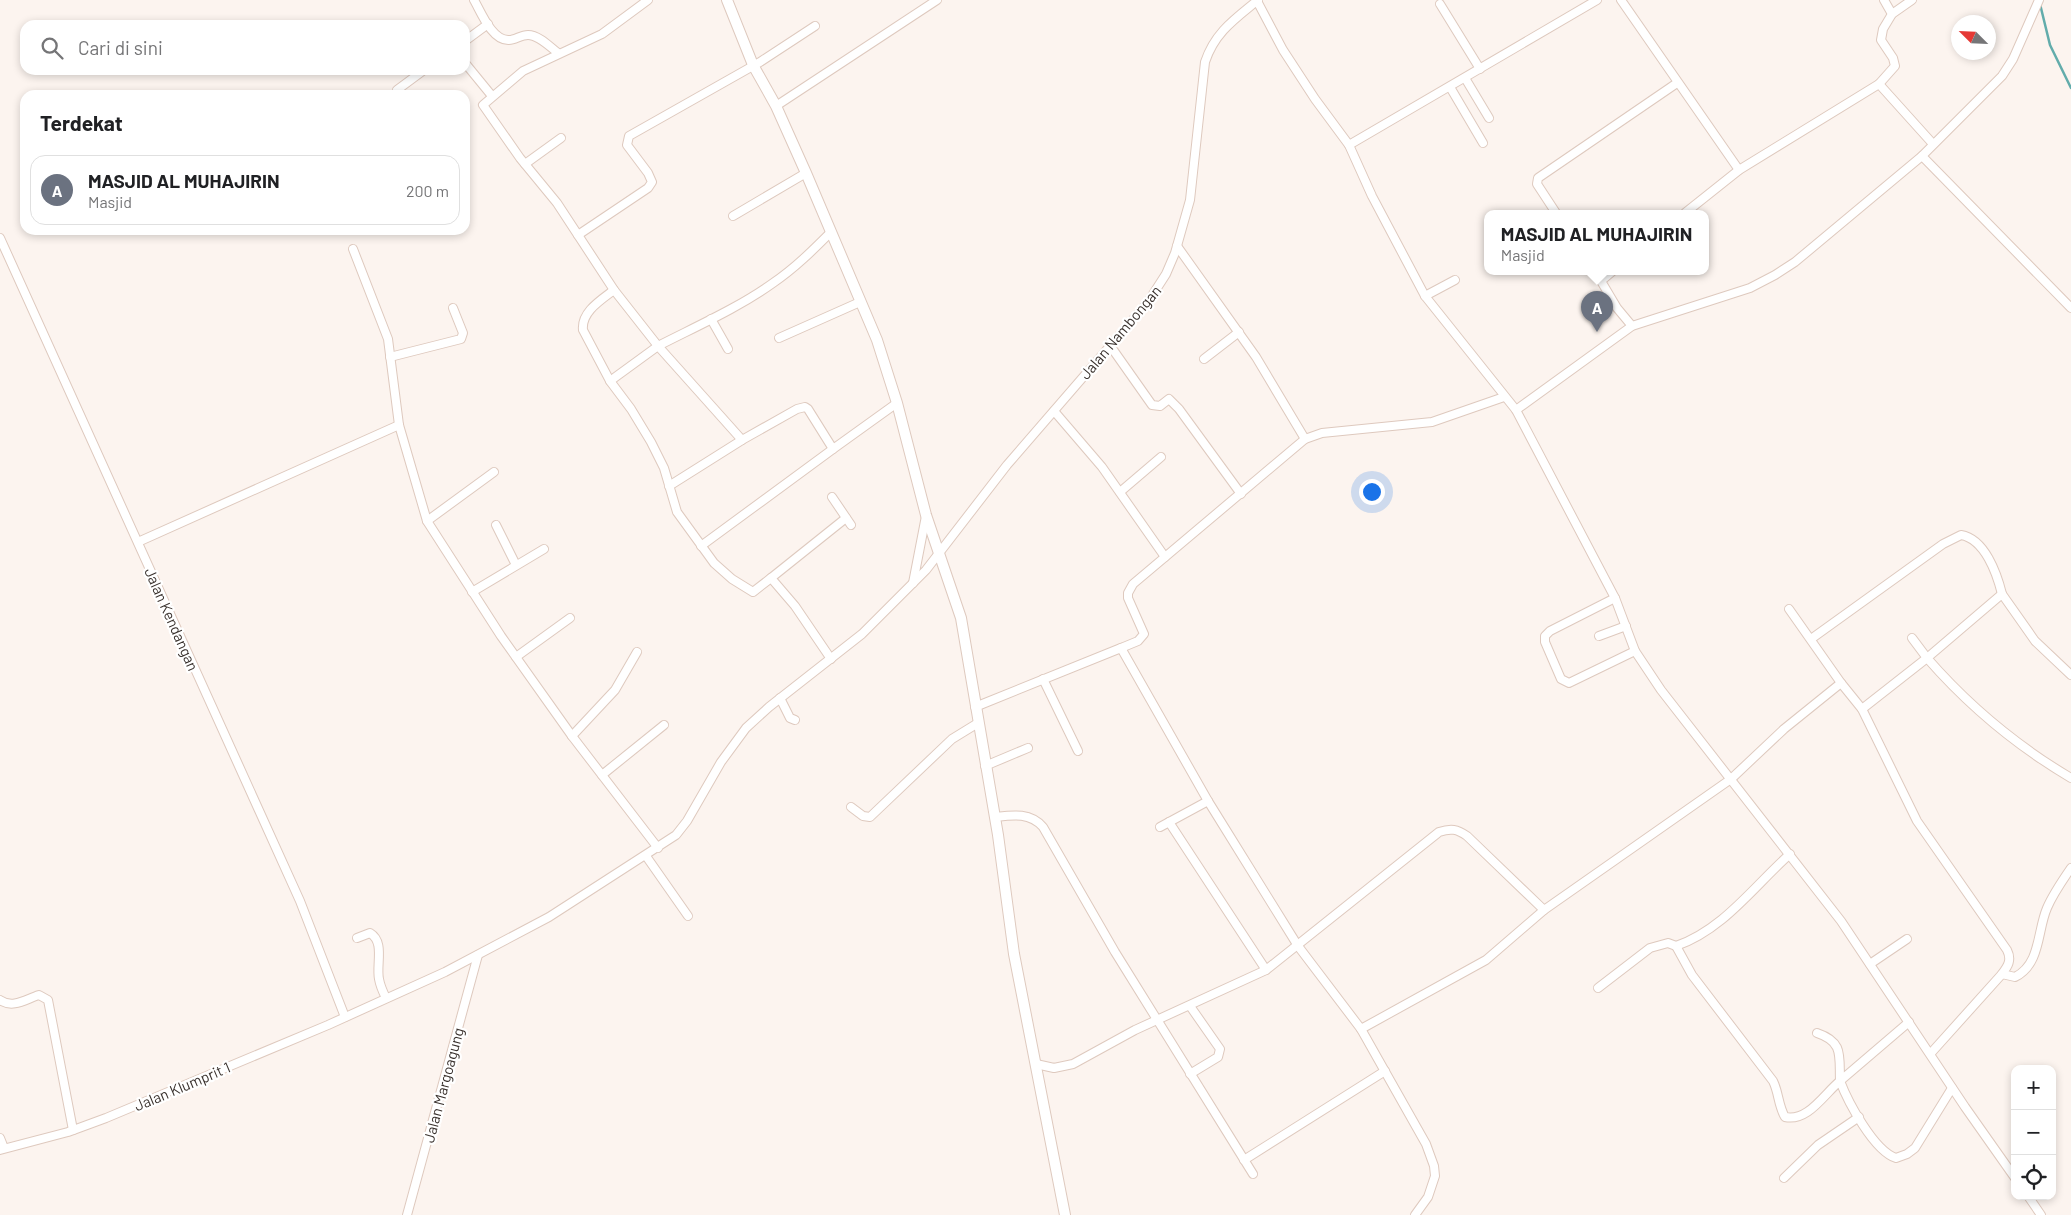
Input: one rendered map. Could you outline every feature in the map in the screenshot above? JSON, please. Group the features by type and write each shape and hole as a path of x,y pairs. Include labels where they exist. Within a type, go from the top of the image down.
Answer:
{"street":[{"path":"474,0 494,33 503,39 509,41 527,35 532,36 558,53"},
{"path":"648,0 602,34 523,71 492,96 484,105 525,164 557,203 614,290 658,346 742,440"},
{"path":"727,0 753,65 776,106 877,340 897,403 926,515 961,618 986,766 1014,954 1040,1068 1065,1215"},
{"path":"776,106 937,0"},
{"path":"1349,146 1597,0"},
{"path":"1620,0 1739,170"},
{"path":"1884,0 1892,14"},
{"path":"1689,210 1739,170 1879,84 1893,71 1895,66 1893,58 1881,40 1883,29 1892,14 1912,0"},
{"path":"1516,410 1632,326 1750,288 1775,276 1795,262 1922,156 2008,68 2039,0"},
{"path":"1258,1 1283,50 1349,146 1372,196 1425,296 1516,410 1615,598 1635,651 1661,690 1841,920 1931,1053 1952,1088 2011,1172"},
{"name":"Jalan Nambongan","path":"658,848 676,835 687,821 731,746 746,728 780,698 862,634 913,583 940,553 1007,465 1156,292 1177,246 1190,200 1205,62 1216,38 1225,26 1258,1"},
{"path":"1440,4 1480,69"},
{"path":"470,37 488,24"},
{"path":"578,235 648,188 652,182 648,173 627,145 629,136 753,65 815,26"},
{"path":"470,69 492,96"},
{"path":"397,90 414,75"},
{"path":"1465,78 1489,118"},
{"path":"1554,210 1537,184 1538,178 1677,83"},
{"path":"1879,84 1933,144"},
{"path":"1450,87 1483,143"},
{"path":"525,164 561,138"},
{"path":"1922,156 2071,308"},
{"path":"733,216 806,173"},
{"path":"610,381 658,346 711,319 773,283 808,255 832,232"},
{"name":"Jalan Kendangan","path":"0,238 300,901 345,1017"},
{"path":"1177,246 1239,332 1305,439"},
{"path":"353,250 388,339 399,425 427,521 516,657 572,736 658,848"},
{"path":"1597,275 1617,308 1632,326"},
{"path":"1602,281 1609,275"},
{"path":"1425,296 1455,280"},
{"path":"614,290 586,315 582,325 585,336 610,381 632,409 651,442 664,468 674,506 714,564 732,579 751,591 771,578 846,518"},
{"path":"780,338 860,302"},
{"path":"390,357 461,339 463,333 453,308"},
{"path":"711,319 728,349"},
{"path":"1204,359 1239,332"},
{"path":"1110,344 1152,405 1157,407 1169,399 1179,409 1241,494"},
{"path":"975,707 1138,642 1144,634 1128,598 1129,588 1305,439 1322,433 1437,421 1504,397"},
{"path":"701,546 897,403"},
{"path":"669,486 742,440 797,409 805,407 833,450"},
{"path":"1054,411 1120,492 1165,557"},
{"path":"138,542 399,425"},
{"path":"1120,492 1160,457"},
{"path":"427,521 494,472"},
{"path":"832,496 851,526"},
{"path":"913,583 926,515"},
{"path":"496,525 516,565"},
{"path":"1811,639 1942,544 1961,535 1971,538 1987,557 1996,572 2002,594 2035,641 2071,675"},
{"path":"472,592 544,549"},
{"path":"771,578 799,610 831,659"},
{"path":"1862,709 1927,658 2002,594"},
{"path":"1615,598 1550,631 1545,636 1545,642 1561,679 1566,682 1635,651"},
{"path":"1789,608 1841,683 1862,709 1917,821 2010,956 2008,966 2002,974 1931,1053"},
{"path":"516,657 570,618"},
{"path":"1600,636 1626,626"},
{"path":"1912,638 1927,658 1968,702 2017,741 2071,778"},
{"path":"1121,648 1208,801 1298,946 1361,1028 1426,1144 1434,1166 1435,1176 1428,1197 1416,1214"},
{"path":"572,736 615,690 636,652"},
{"path":"1043,679 1078,751"},
{"path":"1361,1028 1486,960 1544,910 1731,778 1784,729 1841,683"},
{"path":"780,698 790,718 795,720"},
{"path":"851,807 863,816 870,817 952,739 978,723"},
{"path":"602,775 664,725"},
{"path":"986,766 1028,748"},
{"path":"1160,826 1208,801"},
{"path":"994,817 1023,816 1036,820 1043,827 1157,1021 1253,1174"},
{"path":"1169,822 1266,970"},
{"path":"1040,1068 1060,1068 1073,1064 1135,1030 1266,970 1439,832 1454,829 1467,836 1544,910"},
{"name":"Jalan Klumprit 1","path":"2,1149 72,1130 170,1092 345,1017 478,955 549,917 658,848"},
{"path":"1676,946 1690,941 1714,926 1790,854"},
{"path":"646,856 688,916"},
{"path":"2002,974 2015,977 2026,969 2040,937 2046,909 2070,870"},
{"path":"357,938 370,933 375,936 378,944 379,978 386,998"},
{"path":"1870,964 1907,939"},
{"path":"1598,988 1650,948 1668,942 1676,946 1692,975 1772,1081 1779,1092 1779,1107 1785,1117 1793,1118 1805,1114 1840,1081 1909,1022"},
{"name":"Jalan Margoagung","path":"407,1215 478,955"},
{"path":"0,1000 16,1004 39,995 48,1000 72,1130"},
{"path":"1190,1006 1220,1052 1218,1057 1190,1074"},
{"path":"1817,1033 1830,1037 1835,1042 1838,1050 1840,1081 1846,1096 1858,1117 1882,1149 1896,1158 1907,1154 1915,1148 1952,1088"},
{"path":"1244,1160 1385,1071"},
{"path":"1784,1178 1818,1145 1858,1117"},
{"path":"0,1138 2,1149"},
{"path":"2031,1200 2041,1215"}],"waterway":[{"path":"2040,4 2050,45 2071,88"}],"place":[{"name":"MASJID AL MUHAJIRIN","path":"1597,332"}]}
